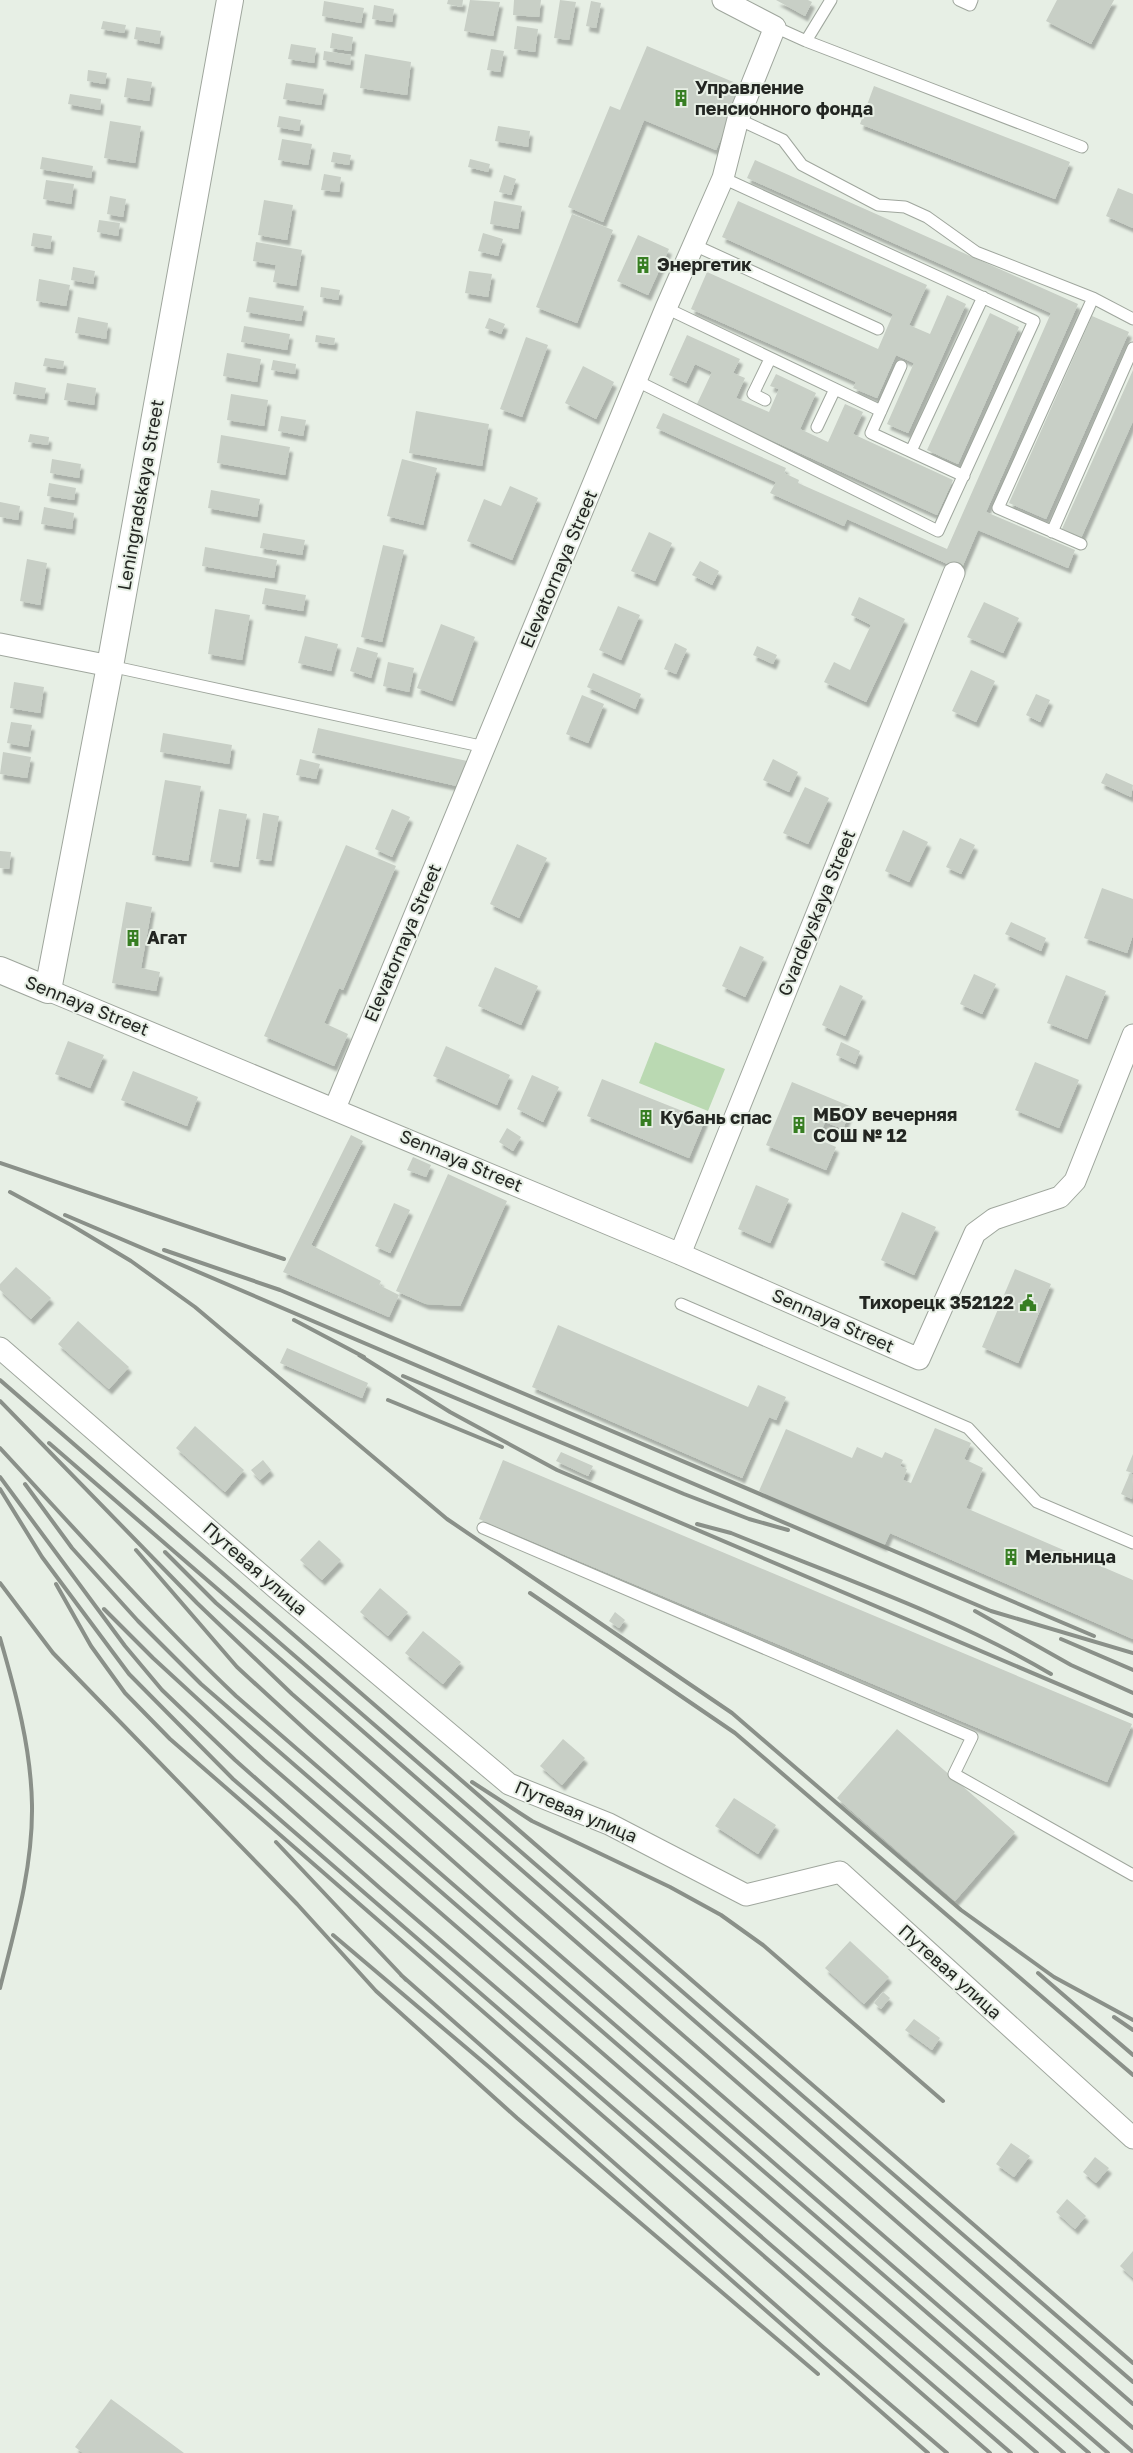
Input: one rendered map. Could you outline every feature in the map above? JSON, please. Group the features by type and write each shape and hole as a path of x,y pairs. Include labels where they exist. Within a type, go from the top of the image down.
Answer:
{"street":[{"name":"Leningradskaya Street","path":"48,990 110,666 230,0"},
{"path":"723,0 775,27"},
{"name":"Elevatornaya Street","path":"335,1108 666,308 723,178 738,119 775,27"},
{"name":"Gvardeyskaya Street","path":"680,1254 954,572"},
{"path":"0,644 110,666"},
{"name":"Sennaya Street","path":"0,970 335,1108 680,1254 919,1359 974,1233 994,1218 1060,1197 1075,1181 1133,1035"},
{"name":"Путевая улица","path":"0,1348 276,1588 509,1784 609,1824 746,1895 840,1872 1133,2138"}],"lane":[{"path":"806,41 831,0"},
{"path":"959,0 970,5 972,0"},
{"path":"775,27 806,41 1082,147"},
{"path":"738,119 783,140 802,165 878,205 905,207 927,217 976,252 1093,298 1133,319"},
{"path":"637,381 938,532 1034,321 723,178"},
{"path":"694,245 878,329"},
{"path":"911,451 983,297"},
{"path":"1081,544 998,508 1093,298"},
{"path":"666,308 881,411"},
{"path":"1052,532 1133,348"},
{"path":"765,400 753,394 770,359"},
{"path":"901,366 871,433 964,476"},
{"path":"818,427 835,389"},
{"path":"110,666 485,747"},
{"path":"682,1304 968,1428 1037,1502 1133,1543"},
{"path":"483,1528 972,1737 954,1774 1133,1875"}],"green space":[{"path":"655,1042 725,1069 708,1111 639,1083"}],"building":[{"path":"448,0 463,0 462,7 447,4"},
{"path":"470,0 500,2 493,36 464,31"},
{"path":"514,0 541,0 539,17 513,15"},
{"path":"560,0 576,2 569,40 554,38"},
{"path":"776,0 808,0 812,2 805,16"},
{"path":"1057,0 1114,0 1091,44 1046,21"},
{"path":"324,1 364,8 361,23 322,16"},
{"path":"591,1 601,3 596,28 586,26"},
{"path":"374,5 394,9 392,22 372,19"},
{"path":"103,21 126,25 124,33 101,29"},
{"path":"517,26 538,29 535,52 514,49"},
{"path":"136,27 161,31 159,44 134,39"},
{"path":"332,33 353,37 351,51 330,48"},
{"path":"291,44 316,48 314,63 288,59"},
{"name":"Управление пенсионного фонда","path":"647,46 743,86 716,150 644,120 603,222 568,207 610,106 620,110"},
{"path":"491,49 504,51 500,72 487,70"},
{"path":"324,51 351,55 350,65 323,60"},
{"path":"365,54 411,62 407,95 360,88"},
{"path":"88,70 107,73 105,84 87,81"},
{"path":"127,78 152,82 149,101 124,97"},
{"path":"286,83 324,89 321,105 283,99"},
{"path":"874,86 1070,162 1055,199 860,124"},
{"path":"70,94 101,99 100,110 68,104"},
{"path":"279,116 301,120 299,131 277,127"},
{"path":"110,121 141,126 135,163 104,158"},
{"path":"498,126 530,131 528,147 495,141"},
{"path":"282,139 312,144 308,165 278,160"},
{"path":"333,152 351,155 349,165 331,162"},
{"path":"42,157 93,166 91,178 40,169"},
{"path":"470,159 490,164 488,172 468,167"},
{"path":"755,160 1078,304 986,512 1075,550 1068,568 978,530 961,570 847,519 844,526 770,493 776,482 656,428 663,413 786,468 784,473 799,480 798,483 947,549 1051,313 747,178"},
{"path":"324,174 341,177 339,192 321,190"},
{"path":"504,175 516,179 511,195 499,192"},
{"path":"46,180 74,184 71,204 43,199"},
{"path":"1118,188 1133,194 1133,228 1106,216"},
{"path":"110,196 126,199 123,217 107,214"},
{"path":"264,200 293,205 287,240 258,235"},
{"path":"494,201 522,206 518,229 490,224"},
{"path":"738,201 927,285 909,325 930,334 947,295 966,304 908,433 887,424 914,363 896,355 877,398 853,388 856,382 691,309 707,272 878,349 893,314 722,237"},
{"path":"572,214 613,230 577,323 536,307"},
{"path":"99,220 120,223 118,236 97,232"},
{"path":"33,233 52,236 50,249 31,246"},
{"path":"483,233 503,239 498,256 478,251"},
{"name":"Энергетик","path":"638,235 669,249 648,295 617,281"},
{"path":"256,242 302,250 296,286 273,282 276,265 253,261"},
{"path":"73,267 95,271 93,284 71,280"},
{"path":"469,271 492,274 488,297 465,293"},
{"path":"39,279 70,285 66,306 36,301"},
{"path":"321,287 340,290 338,300 320,297"},
{"path":"249,297 304,306 301,321 246,312"},
{"path":"990,313 1019,327 958,464 927,450"},
{"path":"1092,316 1129,332 1046,519 1009,503"},
{"path":"78,317 108,323 106,339 75,333"},
{"path":"489,318 505,324 501,334 485,328"},
{"path":"244,326 290,334 287,350 241,342"},
{"path":"316,335 335,338 334,345 315,342"},
{"path":"687,335 740,359 733,373 745,378 736,398 769,412 779,389 770,386 776,374 816,393 800,429 828,442 845,404 863,412 853,434 953,480 937,515 696,406 712,372 695,364 686,383 669,375"},
{"path":"526,337 548,345 522,417 500,409"},
{"path":"227,353 261,359 257,382 223,376"},
{"path":"45,358 64,361 63,369 43,366"},
{"path":"273,360 296,364 295,374 271,370"},
{"path":"583,366 614,382 596,419 565,403"},
{"path":"1133,370 1133,421 1081,538 1062,529"},
{"path":"15,382 46,388 44,399 13,394"},
{"path":"67,383 96,388 94,405 64,400"},
{"path":"231,394 268,400 264,426 227,420"},
{"path":"416,411 489,424 482,466 409,453"},
{"path":"281,416 306,420 303,436 278,431"},
{"path":"30,434 49,437 48,445 28,442"},
{"path":"221,435 290,447 285,475 217,463"},
{"path":"52,459 81,464 79,478 50,473"},
{"path":"402,459 437,468 423,525 387,516"},
{"path":"49,483 76,488 74,500 47,496"},
{"path":"510,486 538,498 512,560 467,541 484,499 501,506"},
{"path":"211,490 260,499 257,517 208,508"},
{"path":"0,502 20,506 18,520 0,517"},
{"path":"44,507 74,513 72,529 41,524"},
{"path":"649,532 672,543 655,581 631,571"},
{"path":"263,533 305,540 302,555 260,548"},
{"path":"383,545 404,550 382,642 361,637"},
{"path":"205,547 277,560 274,578 202,566"},
{"path":"27,559 47,563 40,605 20,601"},
{"path":"700,561 719,571 712,585 692,575"},
{"path":"265,588 306,595 303,611 262,604"},
{"path":"859,597 905,619 866,702 824,682 834,662 850,670 871,625 851,615"},
{"path":"984,602 1019,618 1003,653 967,637"},
{"path":"618,606 640,615 621,660 599,650"},
{"path":"215,609 250,615 242,660 208,654"},
{"path":"441,624 475,637 452,701 417,688"},
{"path":"305,636 338,644 331,671 298,663"},
{"path":"675,643 687,649 676,674 664,669"},
{"path":"757,646 777,655 773,664 753,655"},
{"path":"357,647 378,653 371,678 350,671"},
{"path":"388,662 414,668 409,692 383,686"},
{"path":"971,670 995,681 976,722 952,711"},
{"path":"593,673 641,694 635,709 587,687"},
{"path":"14,682 44,687 40,713 10,708"},
{"path":"1036,694 1050,700 1040,722 1026,715"},
{"path":"582,695 604,704 588,743 566,734"},
{"path":"11,722 32,725 28,747 7,743"},
{"path":"318,728 467,761 461,787 312,753"},
{"path":"163,733 232,745 229,764 160,752"},
{"path":"3,752 31,757 27,778 0,774"},
{"path":"300,759 320,764 316,779 296,775"},
{"path":"773,759 798,772 789,792 763,780"},
{"path":"1106,773 1133,785 1131,797 1101,783"},
{"path":"165,780 201,786 188,861 152,855"},
{"path":"805,787 829,798 808,844 783,833"},
{"path":"219,809 247,814 238,867 210,862"},
{"path":"392,809 410,817 392,857 375,849"},
{"path":"263,813 279,816 271,861 256,859"},
{"path":"903,830 928,842 909,882 885,871"},
{"path":"960,838 975,845 961,874 946,867"},
{"path":"517,844 547,858 519,918 490,904"},
{"path":"346,845 396,866 343,990 339,988 324,1023 348,1034 334,1066 264,1036"},
{"path":"0,851 11,852 9,869 0,868"},
{"path":"1102,888 1133,899 1133,935 1127,953 1084,938"},
{"name":"Агат","path":"126,902 152,907 141,968 160,972 156,991 112,983"},
{"path":"1011,922 1046,938 1041,951 1005,934"},
{"path":"740,946 764,957 745,997 722,986"},
{"path":"495,967 538,986 521,1025 478,1006"},
{"path":"974,974 996,984 982,1014 960,1004"},
{"path":"1066,975 1106,991 1087,1039 1047,1023"},
{"path":"840,985 863,996 845,1036 822,1025"},
{"path":"68,1041 104,1055 90,1088 55,1074"},
{"path":"841,1042 860,1051 855,1064 836,1055"},
{"path":"446,1046 510,1075 497,1105 433,1076"},
{"path":"1035,1062 1079,1080 1059,1128 1015,1110"},
{"path":"133,1071 198,1097 187,1126 121,1100"},
{"path":"532,1075 559,1087 543,1122 517,1109"},
{"name":"Кубань спас","path":"602,1079 705,1120 689,1158 587,1116"},
{"name":"МБОУ вечерняя СОШ № 12","path":"792,1082 852,1107 843,1129 825,1122 818,1139 836,1147 826,1170 766,1145"},
{"path":"507,1128 521,1137 513,1151 499,1142"},
{"path":"351,1135 363,1141 311,1245 381,1281 379,1285 399,1295 389,1317 283,1272"},
{"path":"413,1157 431,1165 426,1177 407,1170"},
{"path":"448,1174 507,1201 460,1306 426,1304 396,1291"},
{"path":"756,1185 789,1199 770,1243 738,1229"},
{"path":"394,1203 410,1210 390,1253 375,1246"},
{"path":"902,1212 936,1227 914,1275 881,1260"},
{"path":"16,1267 51,1298 31,1319 0,1290 0,1284"},
{"path":"1015,1269 1051,1284 1018,1363 982,1347"},
{"path":"78,1321 129,1367 109,1389 58,1344"},
{"path":"558,1325 748,1407 758,1385 786,1397 776,1420 769,1417 742,1478 532,1387"},
{"path":"287,1348 368,1383 362,1398 280,1363"},
{"path":"195,1426 244,1470 225,1492 176,1448"},
{"name":"Мельница","path":"935,1428 971,1443 964,1459 983,1468 966,1508 1133,1580 1133,1639 890,1533 884,1546 759,1491 786,1429 852,1458 857,1447 882,1458 885,1452 903,1460 900,1466 907,1469 903,1480 911,1483"},
{"path":"561,1452 593,1466 588,1476 556,1461"},
{"path":"1133,1454 1133,1473 1126,1471"},
{"path":"263,1460 271,1470 260,1480 251,1470"},
{"path":"503,1460 1132,1724 1107,1782 479,1519"},
{"path":"1130,1473 1133,1475 1132,1499 1121,1494"},
{"path":"319,1540 341,1560 322,1580 300,1560"},
{"path":"380,1588 408,1612 388,1636 360,1612"},
{"path":"615,1612 625,1620 619,1628 609,1621"},
{"path":"423,1631 461,1662 443,1684 405,1653"},
{"path":"897,1729 1015,1832 955,1901 837,1798"},
{"path":"563,1739 585,1758 562,1785 540,1766"},
{"path":"734,1798 776,1825 758,1854 715,1826"},
{"path":"850,1941 889,1977 864,2004 825,1968"},
{"path":"883,1992 890,1998 881,2009 874,2003"},
{"path":"914,2019 940,2038 932,2050 905,2030"},
{"path":"1011,2143 1030,2156 1014,2177 996,2164"},
{"path":"1095,2157 1109,2168 1096,2183 1083,2172"},
{"path":"1067,2199 1086,2216 1075,2229 1056,2212"},
{"path":"1133,2251 1133,2278 1120,2266"},
{"path":"111,2399 184,2453 83,2453 75,2447"}],"railway":[{"path":"0,1163 284,1259"},
{"path":"10,1192 71,1225 131,1261 195,1307 447,1519 732,1713 961,1910 1054,1977 1133,2020"},
{"path":"65,1215 991,1611 1133,1653"},
{"path":"164,1250 280,1290 1094,1636"},
{"path":"294,1320 364,1357"},
{"path":"359,1355 450,1412 557,1470 1133,1716"},
{"path":"403,1376 684,1494 749,1519 788,1530"},
{"path":"0,1380 1133,2363"},
{"path":"388,1400 502,1447"},
{"path":"0,1401 197,1603 292,1694 1133,2428"},
{"path":"49,1443 1133,2382"},
{"path":"0,1448 145,1605 236,1696 1108,2453"},
{"path":"0,1477 125,1646 162,1690 235,1760 381,1889 1037,2453"},
{"path":"25,1484 72,1548 138,1621 201,1684 1089,2453"},
{"path":"0,1489 42,1557 129,1674 233,1779 1011,2453"},
{"path":"697,1524 731,1533 894,1598 974,1633 1051,1674"},
{"path":"136,1550 237,1667 309,1733 518,1919 1133,2452"},
{"path":"165,1552 216,1603 1133,2404"},
{"path":"0,1583 53,1653 297,1904 376,1991 517,2118 818,2374"},
{"path":"56,1584 91,1646 125,1693 170,1739 990,2453"},
{"path":"530,1593 735,1733 1133,2075"},
{"path":"104,1609 153,1658 264,1760 1064,2453"},
{"path":"975,1611 1071,1665 1133,1693"},
{"path":"0,1638 26,1742 32,1805 30,1851 22,1898 0,1988"},
{"path":"1061,1639 1133,1670"},
{"path":"472,1782 532,1821 670,1887 721,1915 763,1945 943,2101"},
{"path":"276,1842 406,1980"},
{"path":"333,1935 489,2067 928,2453"},
{"path":"1038,1973 1133,2055"},
{"path":"401,1975 823,2347 947,2453"},
{"path":"1114,2017 1133,2030"}],"place":[{"name":"Управление пенсионного фонда","path":"681,98"},
{"name":"Энергетик","path":"643,265"},
{"name":"Агат","path":"133,938"},
{"name":"Кубань спас","path":"646,1118"},
{"name":"МБОУ вечерняя СОШ № 12","path":"799,1125"},
{"name":"Тихорецк 352122","path":"1028,1303"},
{"name":"Мельница","path":"1011,1557"}]}
